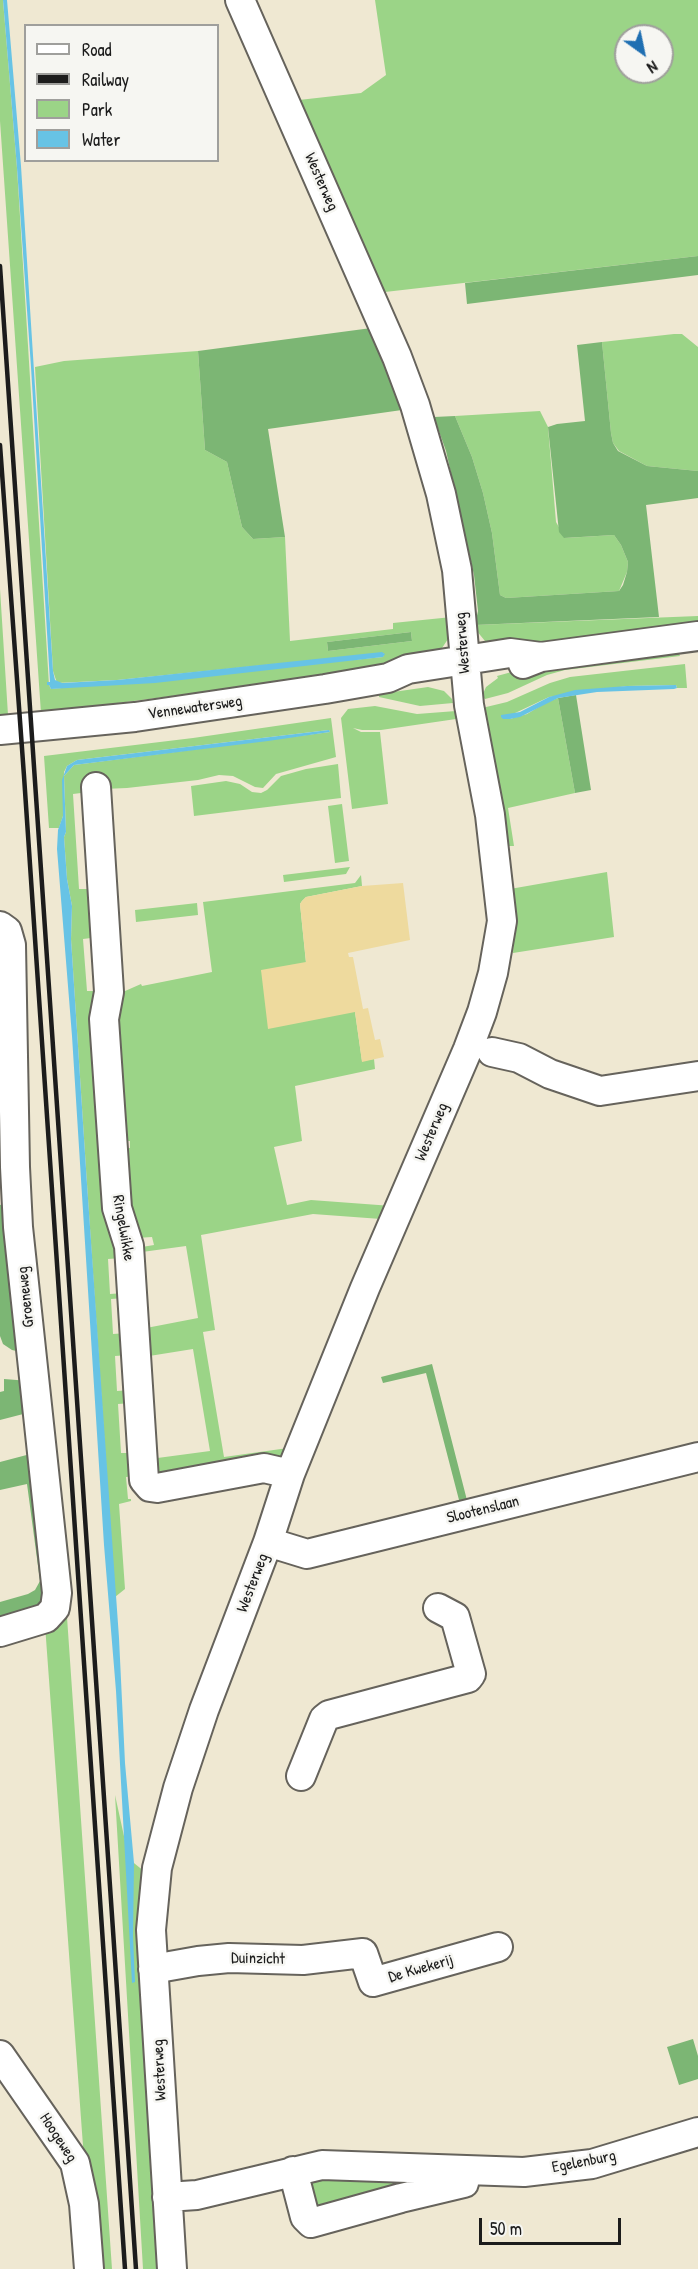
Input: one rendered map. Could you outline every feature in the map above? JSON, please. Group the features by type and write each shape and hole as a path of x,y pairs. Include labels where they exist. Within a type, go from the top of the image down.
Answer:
{"street":[{"name":"Westerweg","path":"172,2269 151,1930 157,1868 178,1788 204,1710 268,1542 290,1474 365,1288 468,1048 488,992 498,953 502,921 490,815 465,667 457,570 441,495 415,405 377,310 240,0"},
{"name":"Vennewatersweg","path":"0,730 135,717 388,678 412,684 465,667 514,667 541,657 698,636"},
{"name":"Ringelwikke","path":"96,788 109,992 104,1019 117,1208 129,1246 144,1480 150,1487 157,1488 264,1468 290,1474"},
{"name":"Groeneweg","path":"0,926 7,932 11,945 18,1227 57,1593 55,1608 46,1618 0,1632"},
{"path":"492,1052 519,1058 550,1074 600,1091 698,1076"},
{"name":"Slootenslaan","path":"268,1542 307,1554 698,1457"},
{"path":"302,1776 324,1719 330,1715 468,1678 471,1674 455,1617 438,1608"},
{"name":"De Kwekerij","path":"363,1953 373,1982 498,1947"},
{"name":"Duinzicht","path":"153,1970 198,1961 229,1958 303,1960 363,1953"},
{"name":"Hoogeweg","path":"0,2055 75,2163 84,2204 88,2269"},
{"name":"Egelenburg","path":"167,2197 197,2195 322,2165 524,2172 592,2164 698,2132"},
{"path":"293,2171 305,2217 311,2223 367,2206 464,2183 466,2171"}],"green space":[{"path":"0,0 3,0 17,168 51,689 383,657 384,653 117,680 57,683 53,671 35,367 64,361 198,351 205,450 227,462 242,527 253,539 285,537 290,641 393,629 393,623 452,617 450,636 438,654 326,676 41,713 0,121","holes":["411,632 412,641 328,651 327,642"]},
{"path":"375,0 698,0 698,256 385,292 299,100 361,93 386,75"},
{"path":"698,256 698,275 467,304 465,283"},
{"path":"379,327 409,409 268,429 285,537 253,539 242,527 227,462 205,450 198,351"},
{"path":"682,334 698,347 698,471 647,466 619,451 613,443 611,433 602,342"},
{"path":"602,342 611,433 618,451 647,466 698,471 698,498 646,505 659,617 475,625 478,611 474,575 446,451 434,417 455,416 472,457 492,533 500,595 506,598 619,591 623,585 628,562 614,535 564,538 559,532 548,427 585,421 577,345"},
{"path":"540,411 548,427 556,522 565,538 614,535 628,562 627,572 619,591 506,598 500,595 492,533 483,493 472,457 455,416"},
{"path":"0,589 8,715 0,716"},
{"path":"698,616 698,621 655,632 494,647 485,641 476,630 475,625"},
{"path":"411,632 412,641 328,651 327,642"},
{"path":"678,652 680,656 565,670 547,675 508,693 485,699 482,696 486,687 498,678 497,676 519,670"},
{"path":"685,664 687,688 677,688 676,685 627,686 549,697 513,714 510,719 527,714 558,698 575,793 508,808 514,846 509,846 482,708 507,702 570,677"},
{"path":"428,687 444,691 453,703 420,706 379,697 379,694"},
{"path":"576,695 591,790 575,793 558,698"},
{"path":"375,706 417,714 456,711 458,721 456,719 381,730 353,728 361,732 380,732 388,804 352,809 341,718 348,709"},
{"path":"331,718 336,757 276,774 263,788 255,787 233,776 219,775 198,780 127,788 103,789 102,786 88,786 89,792 73,794 79,889 95,889 95,923 98,923 99,937 83,939 87,991 102,991 97,1017 110,1207 121,1242 122,1258 108,1259 110,1294 124,1293 125,1298 111,1299 113,1334 127,1333 129,1355 115,1356 117,1391 131,1390 132,1403 118,1404 121,1453 135,1453 137,1476 126,1477 128,1499 131,1501 119,1504 125,1589 115,1597 71,939 72,906 67,879 64,837 66,832 64,776 74,765 330,732 329,730 77,760 67,766 64,772 63,816 59,828 49,828 44,756"},
{"path":"338,764 341,798 194,816 191,786 226,781 240,784 252,792 261,793 281,776"},
{"path":"342,804 349,861 335,863 328,806"},
{"path":"350,867 346,874 284,882 283,875"},
{"path":"607,872 614,937 513,953 515,917 510,889"},
{"path":"361,875 362,886 306,897 300,904 306,963 261,971 355,1012 362,1061 374,1059 375,1069 295,1086 302,1141 274,1147 287,1205 311,1200 392,1206 381,1219 313,1214 201,1235 215,1330 203,1332 224,1457 288,1448 283,1450 283,1458 158,1476 150,1459 210,1451 193,1349 143,1357 141,1329 198,1318 186,1246 142,1252 142,1247 154,1245 152,1237 136,1238 121,1148 130,1148 130,1141 120,1141 116,995 141,984 142,986 212,972 203,902 355,883"},
{"path":"197,903 198,915 136,922 135,910"},
{"path":"9,1202 25,1353 12,1350 3,1344 0,1336 0,1205"},
{"path":"432,1364 469,1508 443,1508 442,1505 459,1500 426,1373 383,1383 381,1377"},
{"path":"4,1379 29,1381 31,1412 0,1420 0,1392 4,1391"},
{"path":"38,1452 52,1598 0,1627 0,1602 28,1594 35,1590 40,1581 27,1484 0,1490 0,1462"},
{"path":"67,1617 112,2269 92,2269 45,1625"},
{"path":"115,1795 129,1859 145,1872 161,2269 143,2269"},
{"path":"693,2039 698,2056 698,2079 679,2085 667,2047"},
{"path":"310,2175 454,2179 308,2210"}],"sand":[{"path":"403,883 410,940 348,953 349,957 353,957 363,1009 368,1008 375,1040 380,1039 384,1057 362,1062 355,1012 268,1029 261,970 306,962 300,904 302,901 306,897 362,886"}],"water":[{"path":"3,0 7,0 21,166 55,680 62,683 117,680 382,652 385,654 383,657 155,683 51,689 47,685 47,682 50,682 31,367"},
{"path":"676,685 677,688 674,689 597,692 558,698 520,717 503,719 501,717 501,715 520,712 549,697 575,690"},
{"path":"329,730 330,732 268,741 74,765 64,776 66,832 64,837 67,879 72,906 71,939 119,1638 125,1763 134,1863 135,1982 132,1983 116,1691 104,1545 72,1036 57,849 58,830 63,816 62,780 67,766 77,760"}],"railway":[{"path":"0,266 136,2269"},
{"path":"0,445 125,2269"}]}
